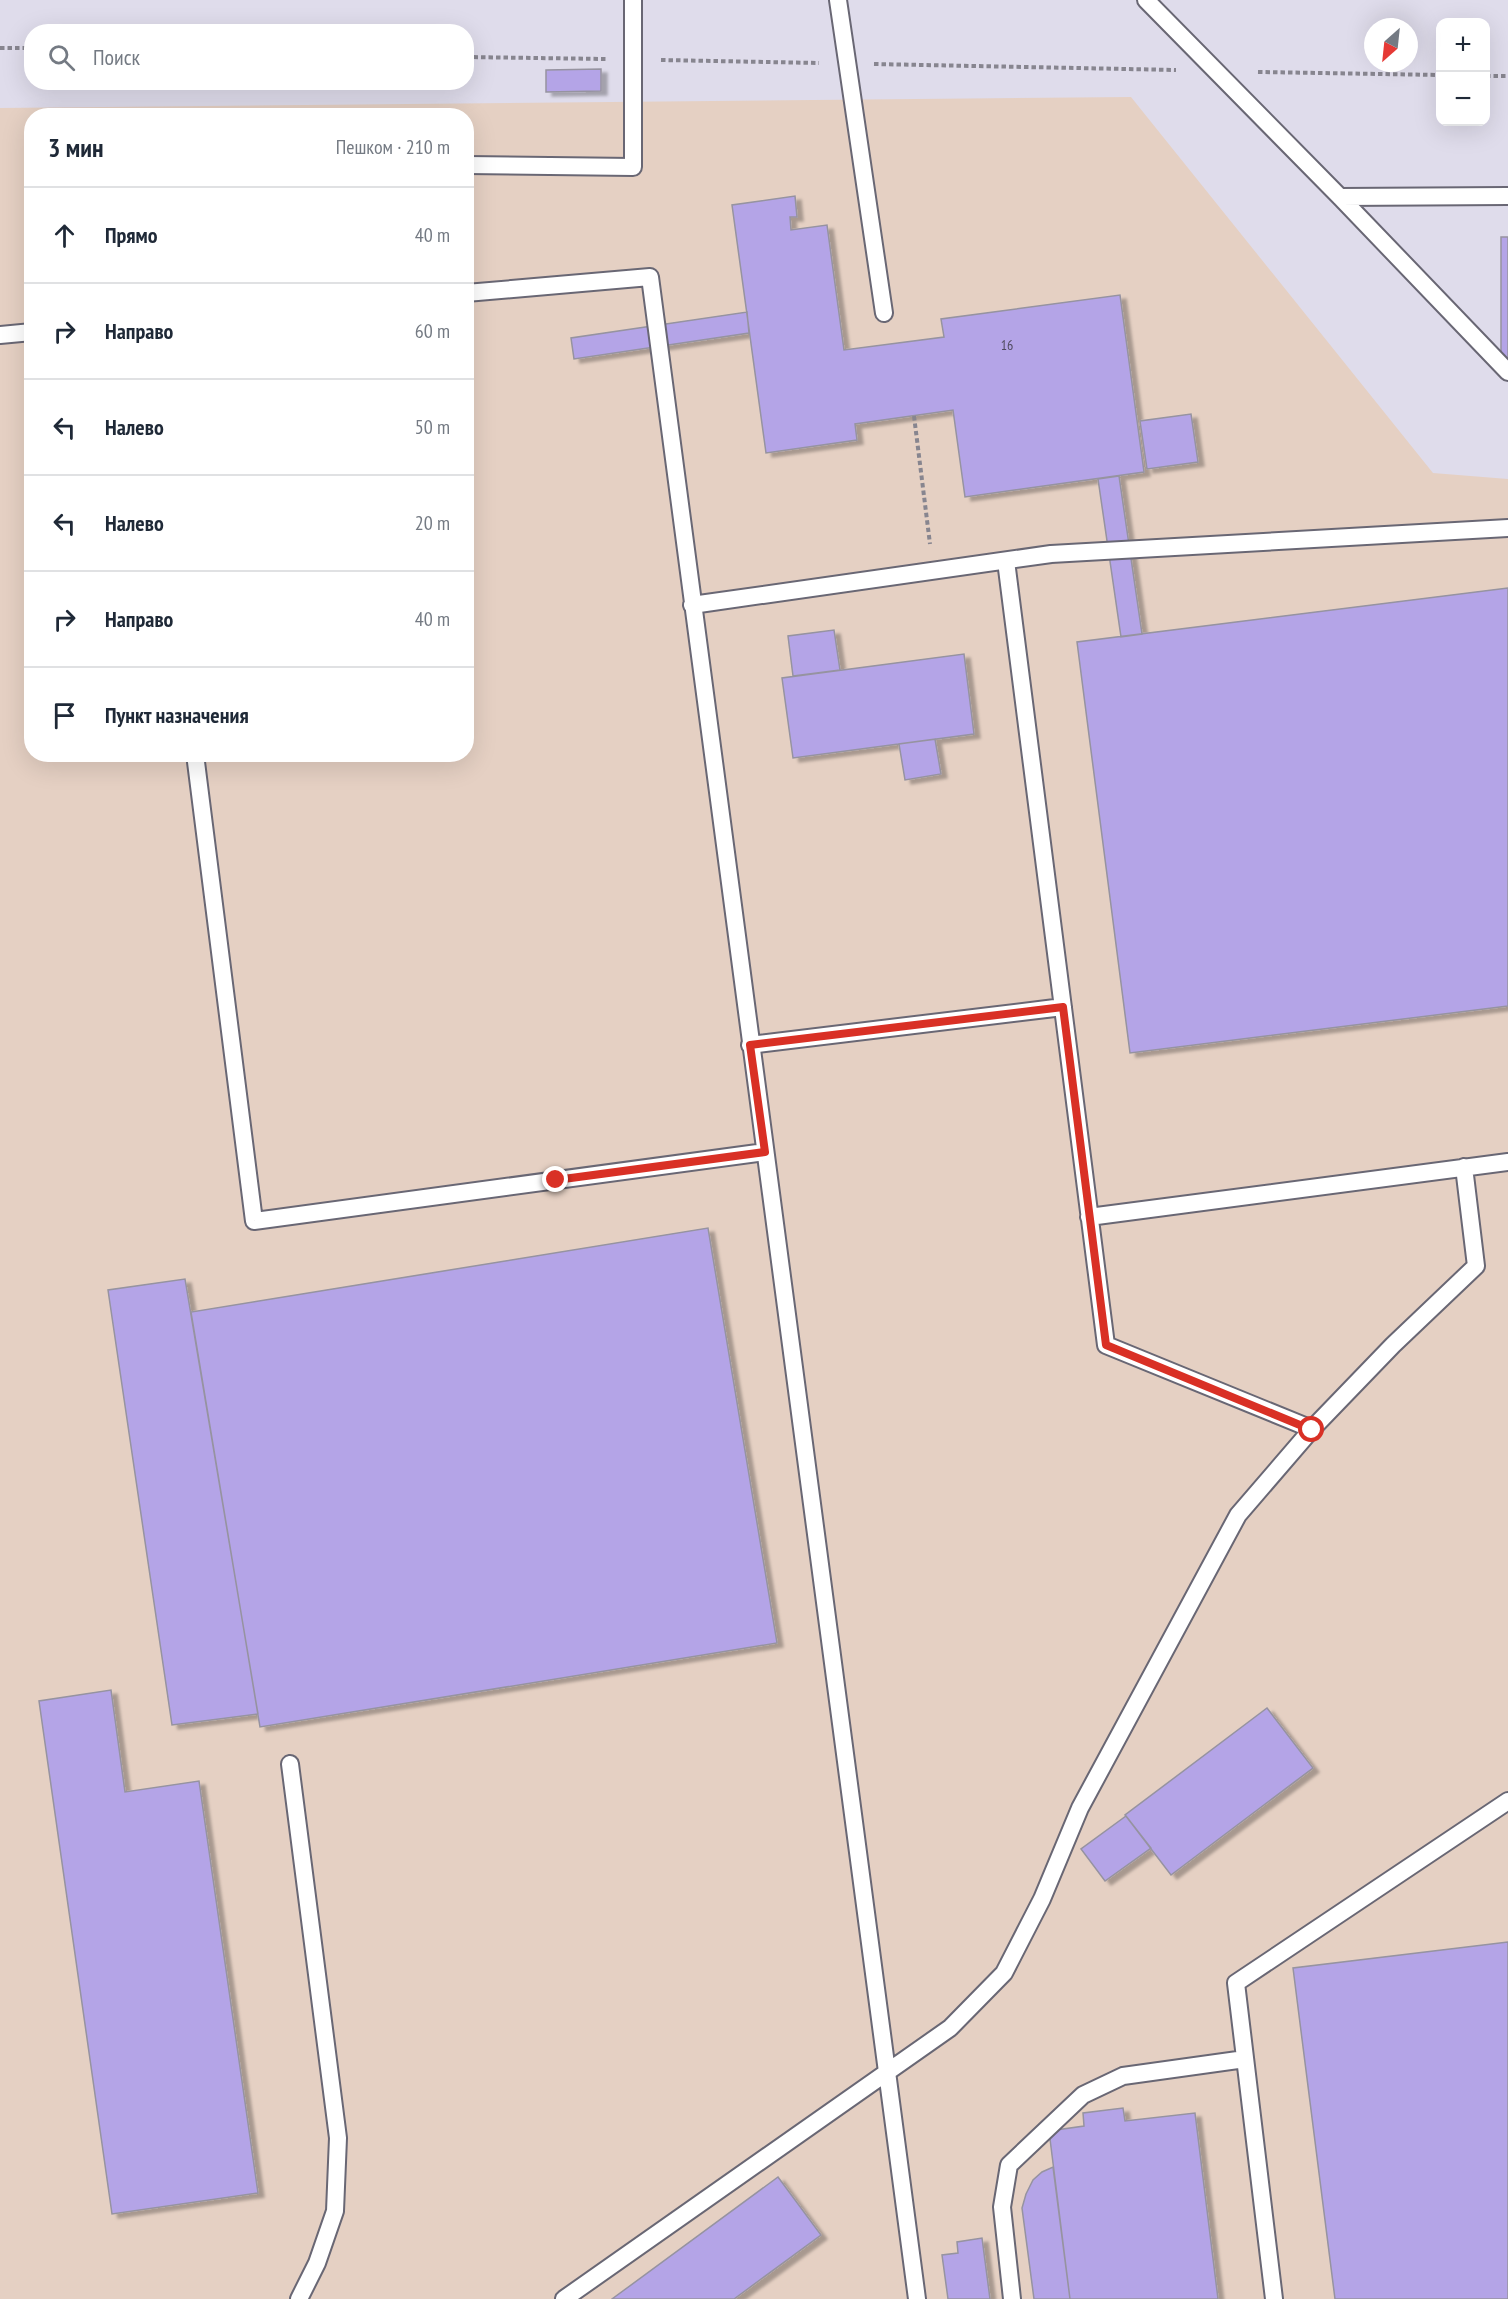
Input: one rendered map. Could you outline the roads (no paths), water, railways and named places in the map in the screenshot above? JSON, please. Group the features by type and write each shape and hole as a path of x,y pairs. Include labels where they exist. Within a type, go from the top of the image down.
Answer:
{"lane":[{"path":"474,165 633,166 633,0"},
{"path":"838,0 884,313"},
{"path":"1146,0 1340,196 1508,372"},
{"path":"1340,196 1508,196"},
{"path":"474,292 650,277 917,2299"},
{"path":"0,335 24,333"},
{"path":"692,605 1051,554 1508,528"},
{"path":"1006,561 1106,1345 1312,1430"},
{"path":"196,762 254,1221 765,1152"},
{"path":"750,1045 1063,1007"},
{"path":"1089,1217 1508,1162"},
{"path":"564,2299 950,2028 1004,1973 1042,1899 1080,1808 1238,1515 1312,1430 1393,1345 1476,1266 1464,1167"},
{"path":"290,1764 338,2138 335,2211 317,2263 299,2299"},
{"path":"1274,2299 1236,1983 1508,1801"},
{"path":"1012,2299 1002,2207 1009,2165 1083,2095 1123,2076 1245,2059"}]}
